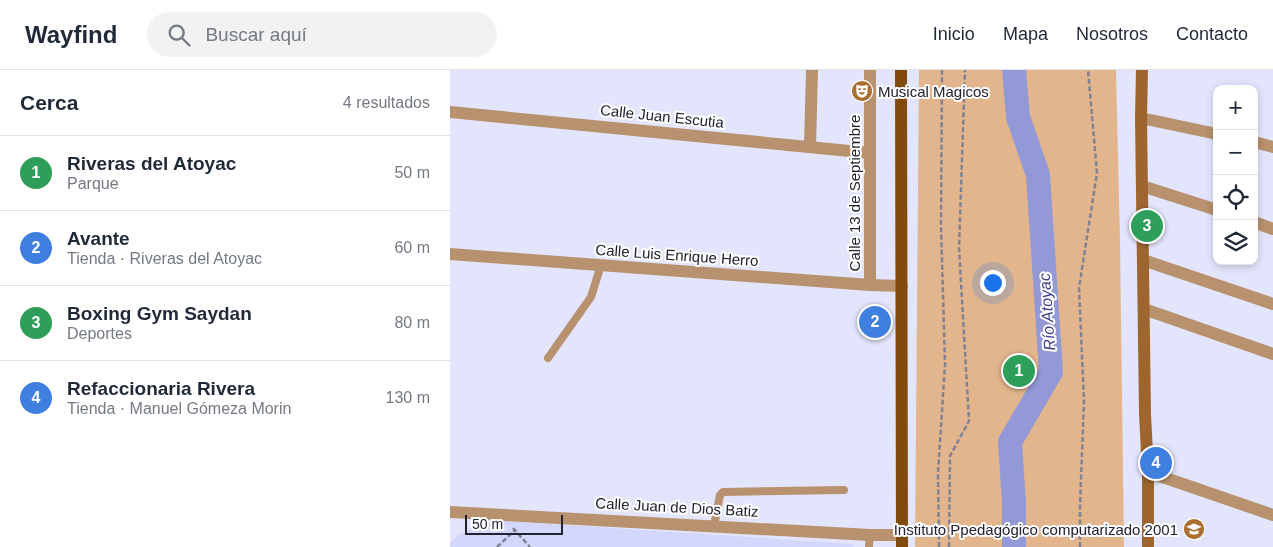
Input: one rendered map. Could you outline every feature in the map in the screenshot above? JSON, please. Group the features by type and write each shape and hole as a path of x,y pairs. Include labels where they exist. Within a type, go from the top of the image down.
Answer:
{"main road":[{"path":"901,70 902,541"}],"street":[{"path":"810,147 812,70"},
{"name":"Calle 13 de Septiembre","path":"870,70 870,285"},
{"path":"1142,70 1141,118 1148,547"},
{"name":"Calle Juan Escutia","path":"450,112 870,153"},
{"path":"1141,118 1213,133"},
{"path":"1258,143 1273,147"},
{"path":"1142,186 1213,209"},
{"path":"1258,223 1273,228"},
{"name":"Calle Luis Enrique Herro","path":"450,254 902,286"},
{"path":"1143,260 1273,304"},
{"path":"1144,309 1273,354"},
{"path":"1148,472 1273,515"},
{"name":"Calle Juan de Dios Batiz","path":"450,512 714,526 870,541 902,541"}],"lane":[{"path":"548,358 591,297 601,265"},
{"path":"714,526 720,495 723,492 844,490"}],"path":[{"path":"940,547 938,473 945,364 941,226 942,70"},
{"path":"949,547 950,456 969,421 959,248 966,70"},
{"path":"1080,547 1084,401 1079,288 1097,173 1088,70"},
{"path":"502,514 505,521 530,547"},
{"path":"498,547 515,530"}],"shaded area":[{"path":"919,70 1116,70 1124,547 915,547"},
{"path":"505,521 853,544 853,547 450,547 450,543 459,535 483,523"}],"waterway":[{"name":"Río Atoyac","path":"1014,70 1018,117 1038,175 1051,372 1010,442 1014,504 1014,547"}],"place":[{"name":"Musical Magicos","path":"862,91"},
{"name":"Boxing Gym Saydan","path":"1147,226"},
{"name":"Avante","path":"875,322"},
{"name":"Riveras del Atoyac","path":"1019,371"},
{"name":"Refaccionaria Rivera","path":"1156,463"},
{"name":"Instituto Ppedagógico computarizado 2001","path":"1194,529"}]}
